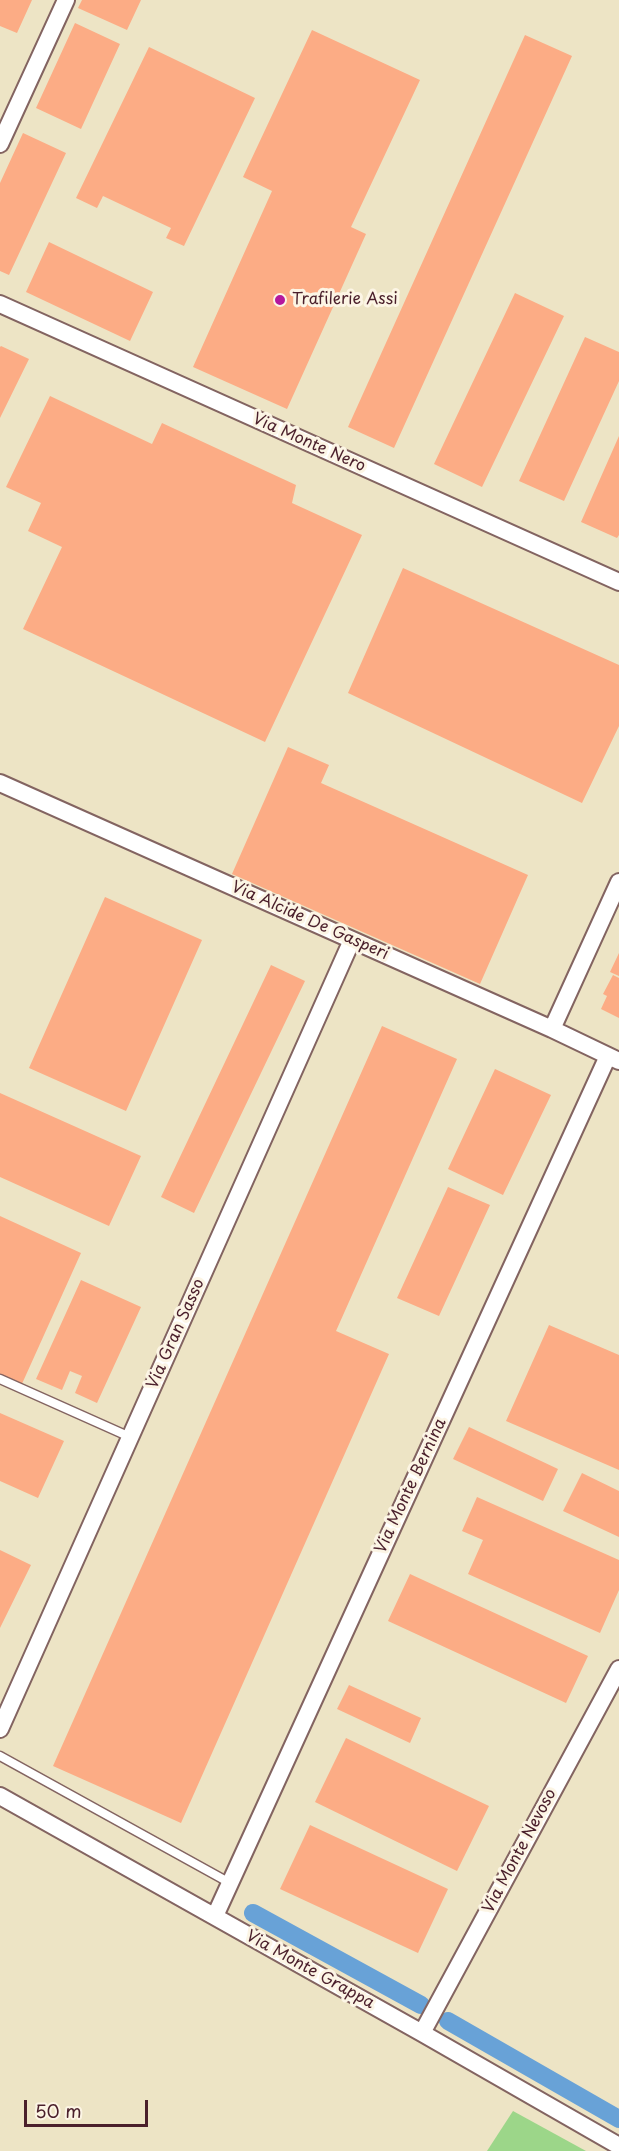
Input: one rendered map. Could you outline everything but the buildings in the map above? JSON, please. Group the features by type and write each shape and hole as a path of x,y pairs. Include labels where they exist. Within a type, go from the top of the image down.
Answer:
{"street":[{"path":"0,144 66,0"},
{"name":"Via Monte Nero","path":"0,304 619,582"},
{"name":"Via Alcide De Gasperi","path":"0,783 552,1029 613,1059"},
{"path":"552,1029 619,882"},
{"name":"Via Gran Sasso","path":"0,1729 352,940"},
{"name":"Via Monte Bernina","path":"215,1916 613,1059"},
{"name":"Via Monte Nevoso","path":"422,2033 619,1669"},
{"name":"Via Monte Grappa","path":"0,1796 619,2146"}],"lane":[{"path":"0,1379 130,1437"},
{"path":"0,1756 230,1883"}],"green space":[{"path":"513,2111 586,2151 487,2151"}],"waterway":[{"path":"253,1913 421,2005"},
{"path":"448,2021 619,2119"}],"place":[{"name":"Trafilerie Assi","path":"280,300"}]}
